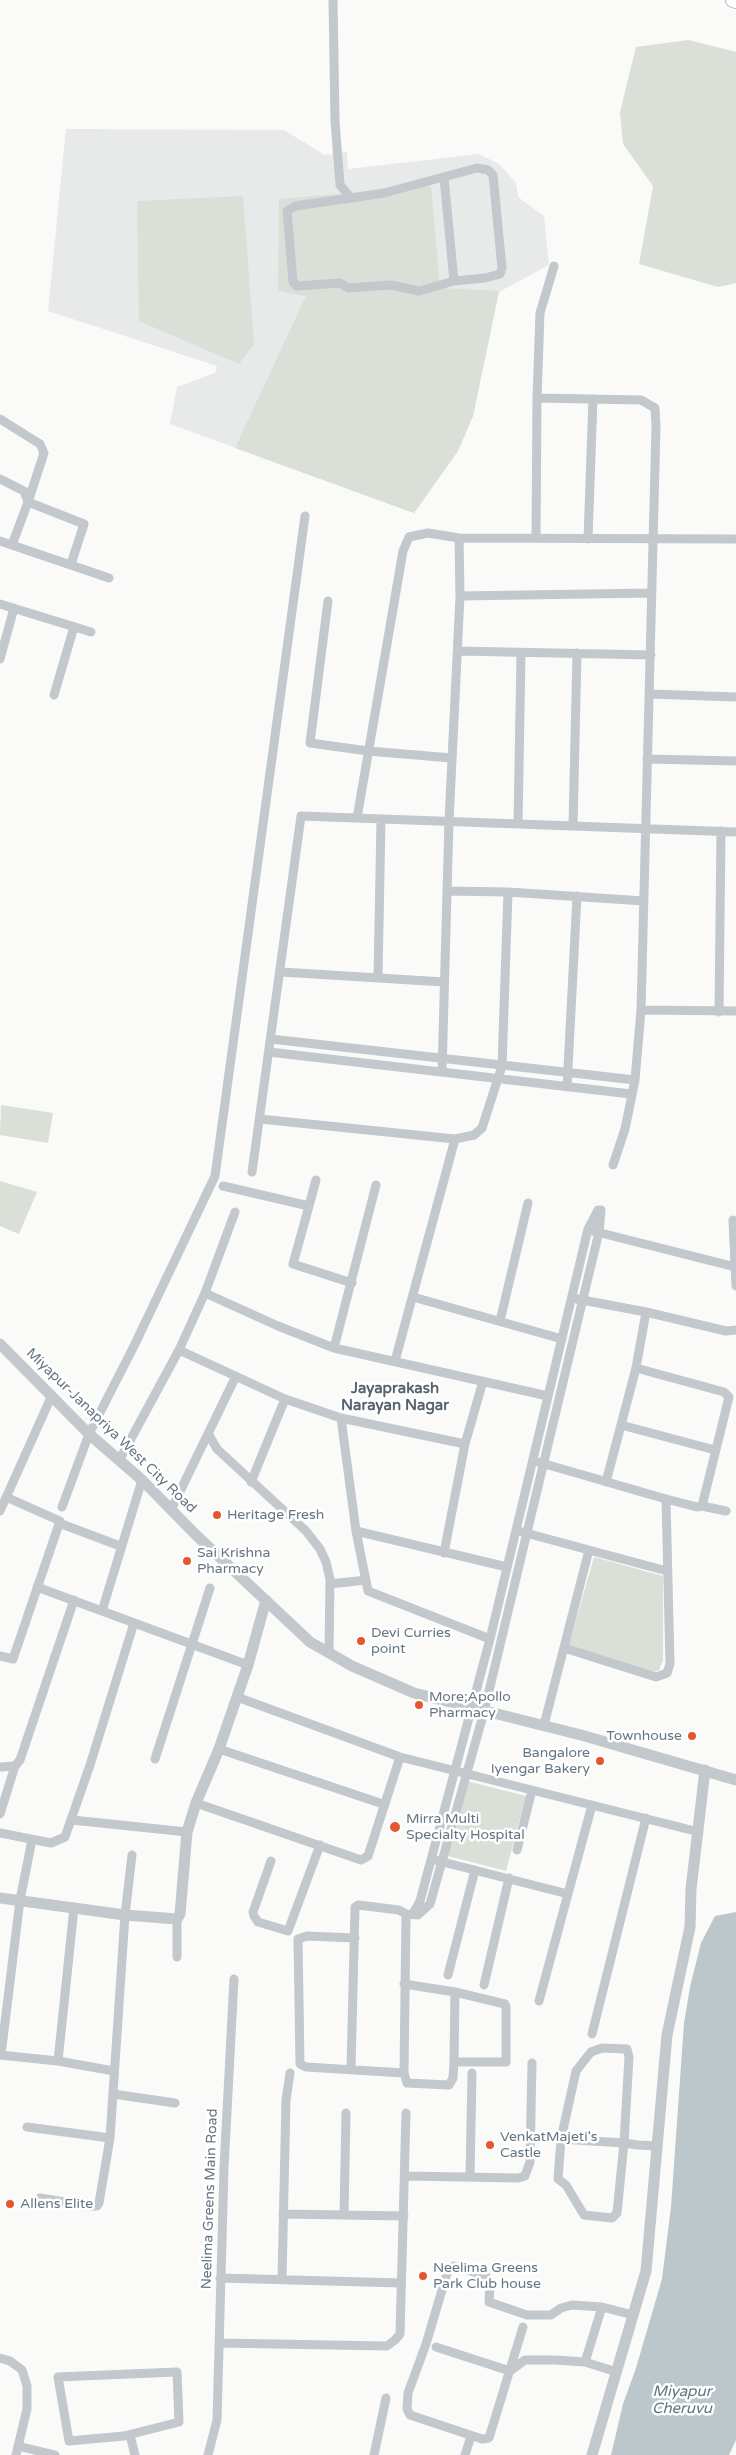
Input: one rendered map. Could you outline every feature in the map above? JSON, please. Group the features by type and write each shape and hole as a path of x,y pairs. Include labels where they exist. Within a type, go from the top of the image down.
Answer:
{"street":[{"path":"333,0 335,130 340,185 351,198"},
{"path":"477,168 488,170 493,175 502,268 500,274 485,278 454,281 418,291 391,285 348,288 340,284 297,286 293,282 287,211 295,206 384,193 444,178 477,168"},
{"path":"444,178 454,281"},
{"path":"536,538 540,313 554,266"},
{"path":"537,398 641,400 649,402 655,408 651,655 641,1010 636,1080 631,1094 625,1129 613,1165"},
{"path":"588,539 592,399"},
{"path":"0,419 40,444 44,453 12,545"},
{"path":"0,480 24,491 28,502 84,524 71,564"},
{"path":"62,1507 89,1434 134,1346 215,1176 305,516"},
{"path":"357,818 402,551 409,537 428,533 459,538 736,539"},
{"path":"442,1072 444,1058 444,982 449,821 460,596 459,538"},
{"path":"0,540 109,578"},
{"path":"460,596 652,593"},
{"path":"328,601 310,743 368,751 452,758"},
{"path":"0,604 91,632"},
{"path":"0,659 14,608"},
{"path":"54,695 74,627"},
{"path":"458,651 651,655"},
{"path":"518,824 521,653"},
{"path":"573,826 577,653"},
{"path":"649,694 736,697"},
{"path":"647,759 736,761"},
{"path":"252,1172 301,816 736,832"},
{"path":"378,977 381,820"},
{"path":"719,1012 722,831"},
{"path":"448,891 508,892 644,901"},
{"path":"260,1119 455,1139 474,1136 482,1128 502,1066 508,892"},
{"path":"567,1087 577,896"},
{"path":"281,972 444,982"},
{"path":"641,1010 736,1011"},
{"path":"271,1039 636,1080"},
{"path":"269,1052 631,1094"},
{"path":"395,1361 455,1139"},
{"path":"316,1180 293,1264 352,1283"},
{"path":"334,1348 376,1185"},
{"path":"223,1186 309,1206"},
{"path":"500,1322 528,1203"},
{"path":"351,2069 355,1909 358,1905 400,1910 410,1914 418,1915 428,1908 466,1774 478,1710 490,1639 588,1229 598,1210 601,1210 599,1232 527,1534 478,1710 455,1771 420,1901 410,1914 404,1984 404,2074 407,2083 446,2085 454,2078 455,1992"},
{"path":"120,1460 179,1350 205,1293 235,1212"},
{"path":"733,1220 736,1286"},
{"path":"588,1229 735,1267"},
{"path":"205,1293 278,1326 334,1348 548,1396"},
{"path":"413,1297 562,1339"},
{"path":"572,1298 646,1312 726,1331 736,1330"},
{"path":"606,1482 636,1368 646,1312"},
{"name":"Miyapur-Janapriya West City Road","path":"0,1344 89,1434 142,1480 310,1642 352,1666 414,1693 544,1725 736,1780"},
{"path":"179,1350 285,1399 341,1418 465,1444"},
{"path":"636,1368 727,1393 729,1402 702,1506"},
{"path":"171,1510 236,1376"},
{"path":"444,1553 465,1444 483,1381"},
{"path":"0,1510 52,1395"},
{"path":"251,1482 285,1399"},
{"path":"341,1418 356,1531 366,1587 371,1594 490,1639"},
{"path":"621,1425 715,1450"},
{"path":"209,1435 217,1449 306,1531 320,1548 326,1562 330,1584 329,1653"},
{"path":"533,1461 666,1499 697,1507 702,1506 726,1511"},
{"path":"102,1610 120,1546 142,1480"},
{"path":"0,1656 13,1659 60,1520 6,1497"},
{"path":"564,1648 656,1677 666,1673 670,1664 666,1499"},
{"path":"59,1523 120,1546"},
{"path":"356,1531 507,1568"},
{"path":"516,1531 667,1570"},
{"path":"544,1725 589,1550"},
{"path":"330,1584 366,1580"},
{"path":"37,1587 248,1665"},
{"path":"155,1759 210,1588"},
{"path":"0,1814 15,1766 20,1760 74,1600"},
{"path":"177,1956 177,1919 180,1914 187,1832 196,1803 220,1749 248,1665 266,1600"},
{"path":"0,1834 51,1843 58,1842 65,1837 134,1623"},
{"path":"236,1697 400,1758 700,1832"},
{"path":"220,1749 384,1804"},
{"path":"196,1803 361,1860 368,1856 400,1758"},
{"path":"0,1767 15,1766"},
{"path":"592,2455 646,2271 667,2034 690,1927 691,1889 700,1832 706,1770"},
{"path":"517,1850 532,1790"},
{"path":"539,2001 592,1805"},
{"path":"592,2034 646,1818"},
{"path":"72,1820 187,1832"},
{"path":"32,1840 20,1900 1,2055 58,2061 114,2071"},
{"path":"271,1861 253,1912 258,1922 288,1931 320,1846"},
{"path":"40,2198 98,2205 110,2138 125,1915 132,1855"},
{"path":"431,1859 568,1894"},
{"path":"448,1975 475,1870"},
{"path":"484,1985 509,1878"},
{"path":"0,1898 125,1915 177,1919"},
{"path":"58,2061 74,1908"},
{"path":"355,1938 302,1937 298,1939 300,2064 306,2067 404,2074"},
{"name":"Neelima Greens Main Road","path":"208,2455 217,2420 224,2168 234,1979"},
{"path":"404,1984 455,1992 505,2004 507,2060 505,2063 454,2062"},
{"path":"602,2048 627,2050 630,2057 624,2143 617,2213 612,2218 584,2216 566,2185 558,2179 561,2139 576,2071 591,2052 602,2048"},
{"path":"406,2176 518,2178 525,2176 529,2171 532,2063"},
{"path":"282,2279 286,2100 290,2073"},
{"path":"470,2177 472,2073"},
{"path":"113,2094 175,2104"},
{"path":"344,2215 346,2113"},
{"path":"219,2343 387,2346 400,2334 406,2176 406,2113"},
{"path":"27,2127 110,2138"},
{"path":"561,2139 657,2146"},
{"path":"283,2214 404,2216"},
{"path":"523,2327 492,2433 486,2440 410,2415 407,2409 408,2393 426,2344 448,2270 454,2266 461,2266 486,2276 490,2286 489,2302 527,2315 551,2315 561,2308 572,2304 602,2307 633,2316"},
{"path":"220,2278 401,2283"},
{"path":"585,2362 602,2307"},
{"path":"436,2348 510,2371"},
{"path":"0,2358 10,2361 22,2370 27,2386 27,2409 17,2450 56,2455"},
{"path":"510,2371 525,2360 585,2362 617,2372"},
{"path":"178,2372 179,2422 130,2435 69,2441 58,2377 178,2372"},
{"path":"374,2455 386,2398"},
{"path":"130,2435 135,2455"},
{"path":"464,2455 471,2436"}],"shaded area":[{"path":"688,40 736,52 736,283 718,287 639,264 653,186 623,144 620,112 636,47"},
{"path":"66,129 284,130 325,155 347,152 348,169 479,154 499,164 516,183 518,197 544,216 549,265 499,292 473,416 458,451 414,513 170,424 177,387 215,373 217,366 48,311"},
{"path":"431,186 440,288 499,291 473,416 458,451 414,513 235,448 306,296 278,291 279,199"},
{"path":"243,196 254,344 239,364 139,321 137,201"},
{"path":"1,1105 53,1113 48,1143 0,1135"},
{"path":"0,1181 37,1192 19,1234 0,1226"},
{"path":"594,1557 663,1576 663,1660 659,1670 651,1673 568,1647"},
{"path":"467,1781 526,1796 506,1871 448,1856"}],"water":[{"name":"Miyapur Cheruvu","path":"736,1912 736,2440 729,2455 611,2455 623,2404 636,2368 662,2279 671,2207 684,2023 690,1987 701,1943 715,1916"}],"place":[{"name":"Heritage Fresh","path":"217,1515"},
{"name":"Sai Krishna Pharmacy","path":"187,1561"},
{"name":"Devi Curries point","path":"361,1641"},
{"name":"More;Apollo Pharmacy","path":"419,1705"},
{"name":"Townhouse","path":"692,1736"},
{"name":"Bangalore Iyengar Bakery","path":"600,1761"},
{"name":"Mirra Multi Specialty Hospital","path":"395,1827"},
{"name":"VenkatMajeti's Castle","path":"490,2145"},
{"name":"Allens Elite","path":"10,2204"},
{"name":"Neelima Greens Park Club house","path":"423,2276"}],"district":[{"name":"Jayaprakash Narayan Nagar","path":"395,1398"}]}
